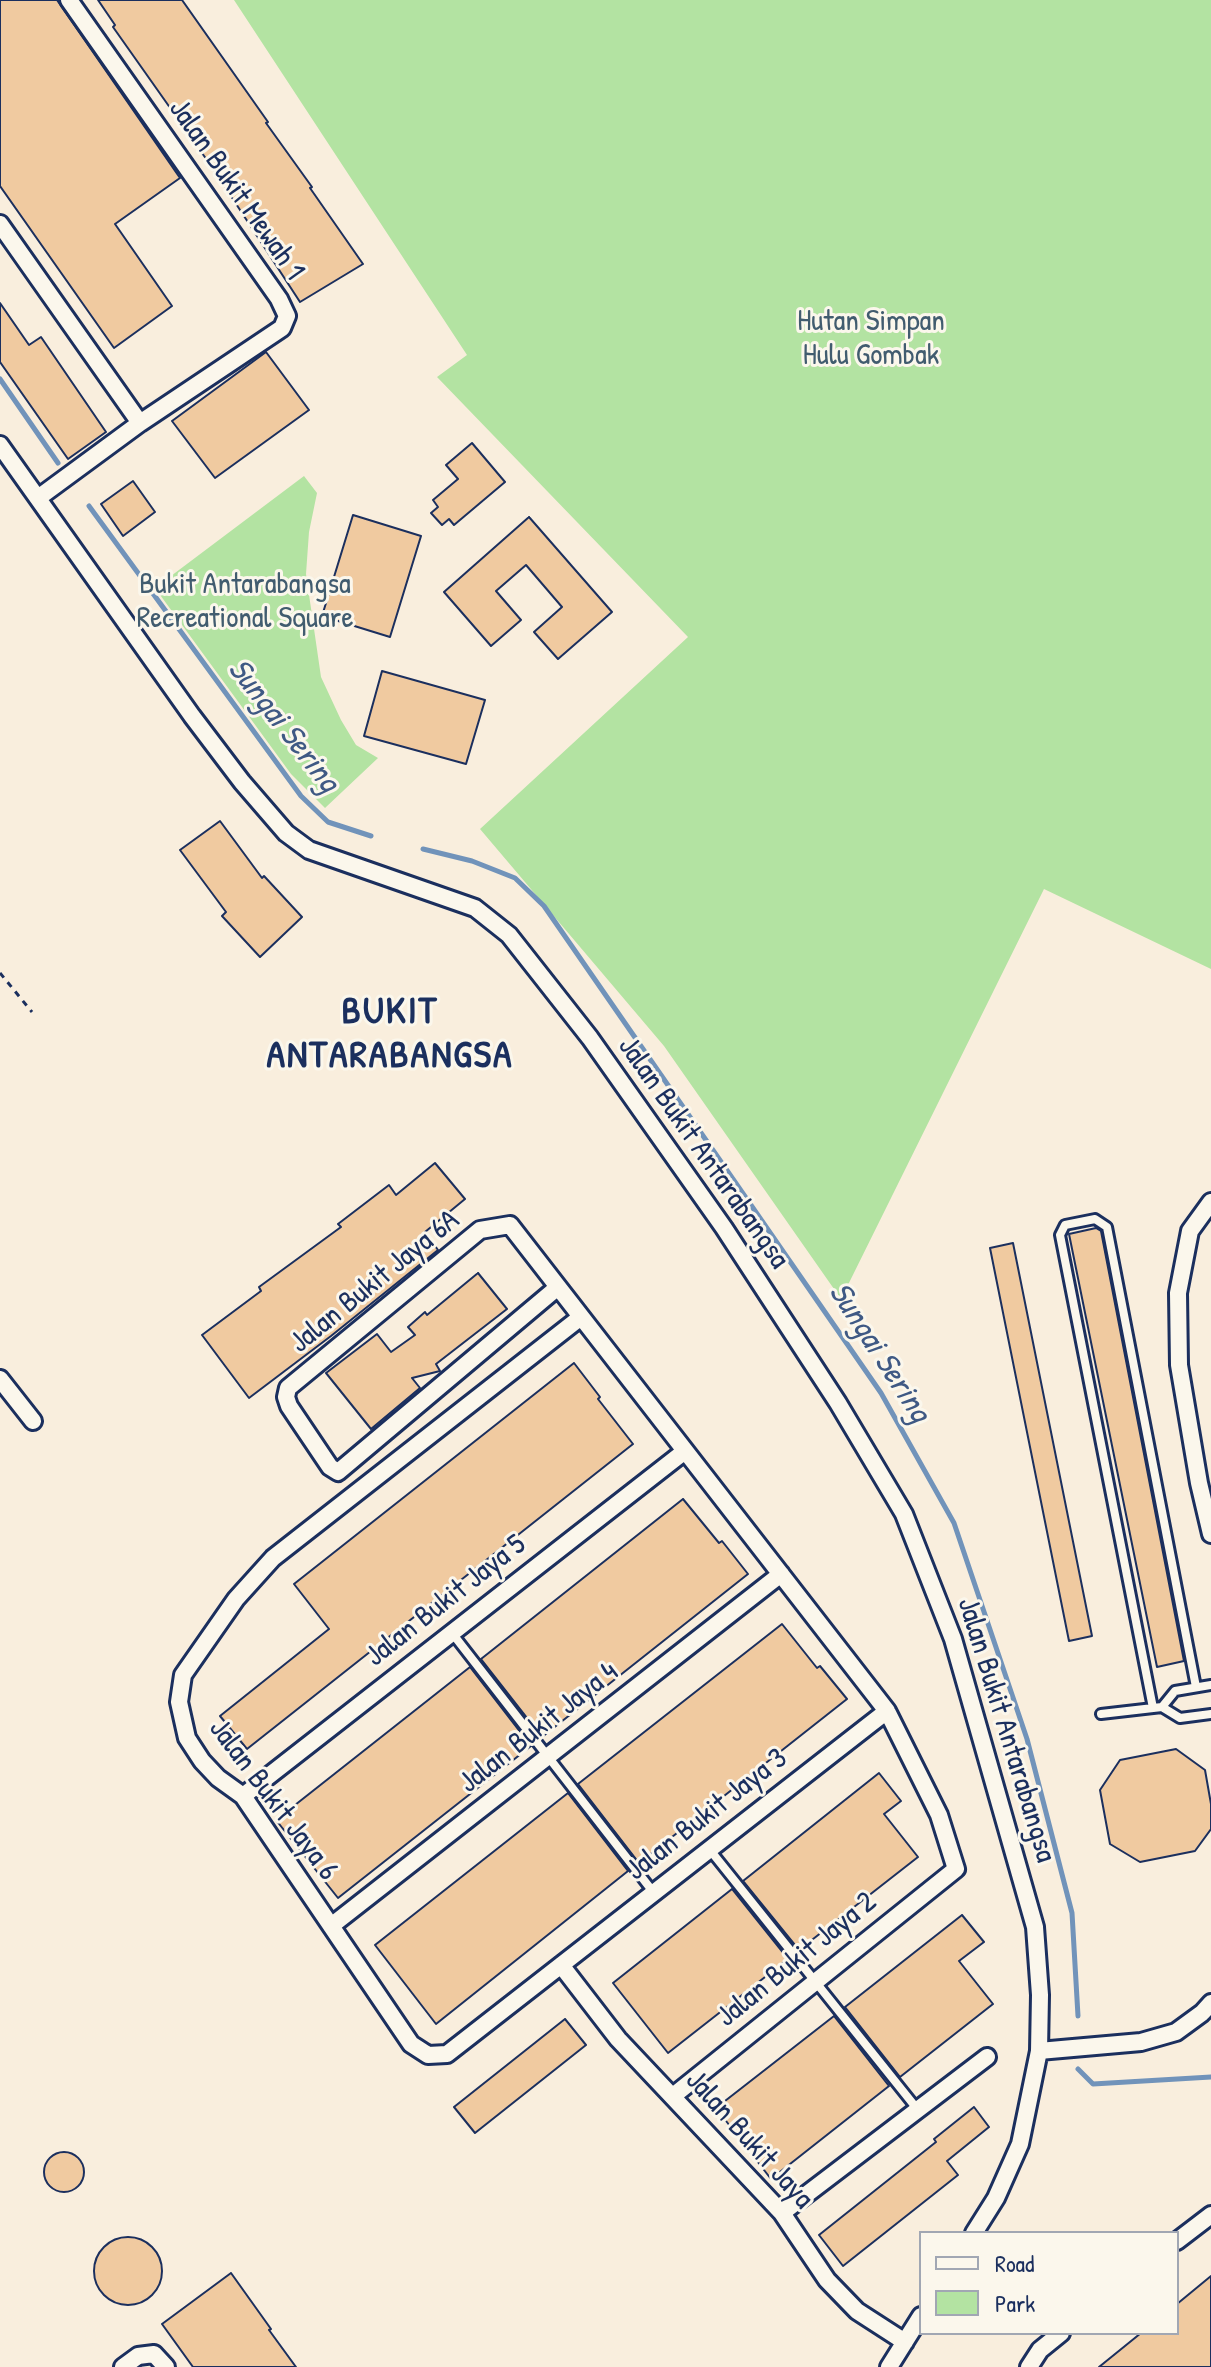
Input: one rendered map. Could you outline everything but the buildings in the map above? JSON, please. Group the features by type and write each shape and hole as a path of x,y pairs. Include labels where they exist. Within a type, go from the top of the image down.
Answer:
{"street":[{"name":"Jalan Bukit Mewah 1","path":"38,498 140,423 282,328 287,316 279,299 69,0"},
{"path":"0,224 140,423"},
{"name":"Jalan Bukit Antarabangsa","path":"0,445 192,716 286,833 309,850 475,908 509,935 590,1038 724,1228 838,1403 904,1514 953,1639 1035,1927 1040,1995 1039,2051 1020,2144 996,2198 975,2231"},
{"path":"1211,1202 1190,1231 1178,1293 1179,1365 1211,1534"},
{"name":"Jalan Bukit Jaya 6A","path":"510,1225 558,1287 338,1472 330,1467 286,1397 288,1388 480,1230 510,1225"},
{"path":"558,1287 887,1711"},
{"name":"Jalan Bukit Jaya 6","path":"561,1965 447,2054 428,2055 411,2044 243,1796 218,1778 202,1761 187,1738 179,1702 183,1675 236,1599 273,1558 581,1317"},
{"path":"0,1379 33,1421"},
{"name":"Jalan Bukit Jaya 5","path":"243,1796 685,1451"},
{"name":"Jalan Bukit Jaya 4","path":"331,1926 781,1574"},
{"name":"Jalan Bukit Jaya 3","path":"561,1965 887,1711"},
{"name":"Jalan Bukit Jaya 2","path":"673,2096 956,1869 939,1815 887,1711"},
{"name":"Jalan Bukit Jaya","path":"561,1965 618,2039 782,2213 827,2280 857,2311 905,2342"},
{"path":"1039,2051 1141,2042 1176,2032 1211,2003"},
{"path":"782,2213 987,2057"},
{"path":"1179,2239 1211,2215"},
{"path":"889,2367 919,2319"},
{"path":"1029,2367 1040,2350 1059,2335"},
{"path":"123,2367 138,2356 154,2354 166,2367"}],"lane":[{"path":"1158,1707 1060,1235 1065,1225 1095,1219 1107,1227 1196,1687"},
{"path":"452,1633 654,1893"},
{"path":"1158,1707 1175,1691 1211,1685"},
{"path":"1101,1714 1158,1707 1180,1718 1211,1714"},
{"path":"709,1849 918,2110"}],"path":[{"path":"0,973 32,1012"}],"green space":[{"name":"Hutan Simpan Hulu Gombak","path":"234,0 1211,0 1211,969 1044,889 841,1299 664,1046 480,829 688,637 437,377 467,355"},
{"name":"Bukit Antarabangsa Recreational Square","path":"304,476 317,493 309,532 306,574 321,677 356,745 378,758 325,808 291,774 155,588"}],"waterway":[{"name":"Sungai Sering","path":"0,379 58,463"},
{"name":"Sungai Sering","path":"89,506 301,796 328,822 371,836"},
{"name":"Sungai Sering","path":"423,849 472,861 515,878 544,906 881,1393 954,1523 1027,1739 1072,1913 1078,2016"},
{"name":"Sungai Sering","path":"1078,2069 1093,2084 1211,2077"}],"district":[{"name":"BUKIT ANTARABANGSA","path":"390,1035"}]}
